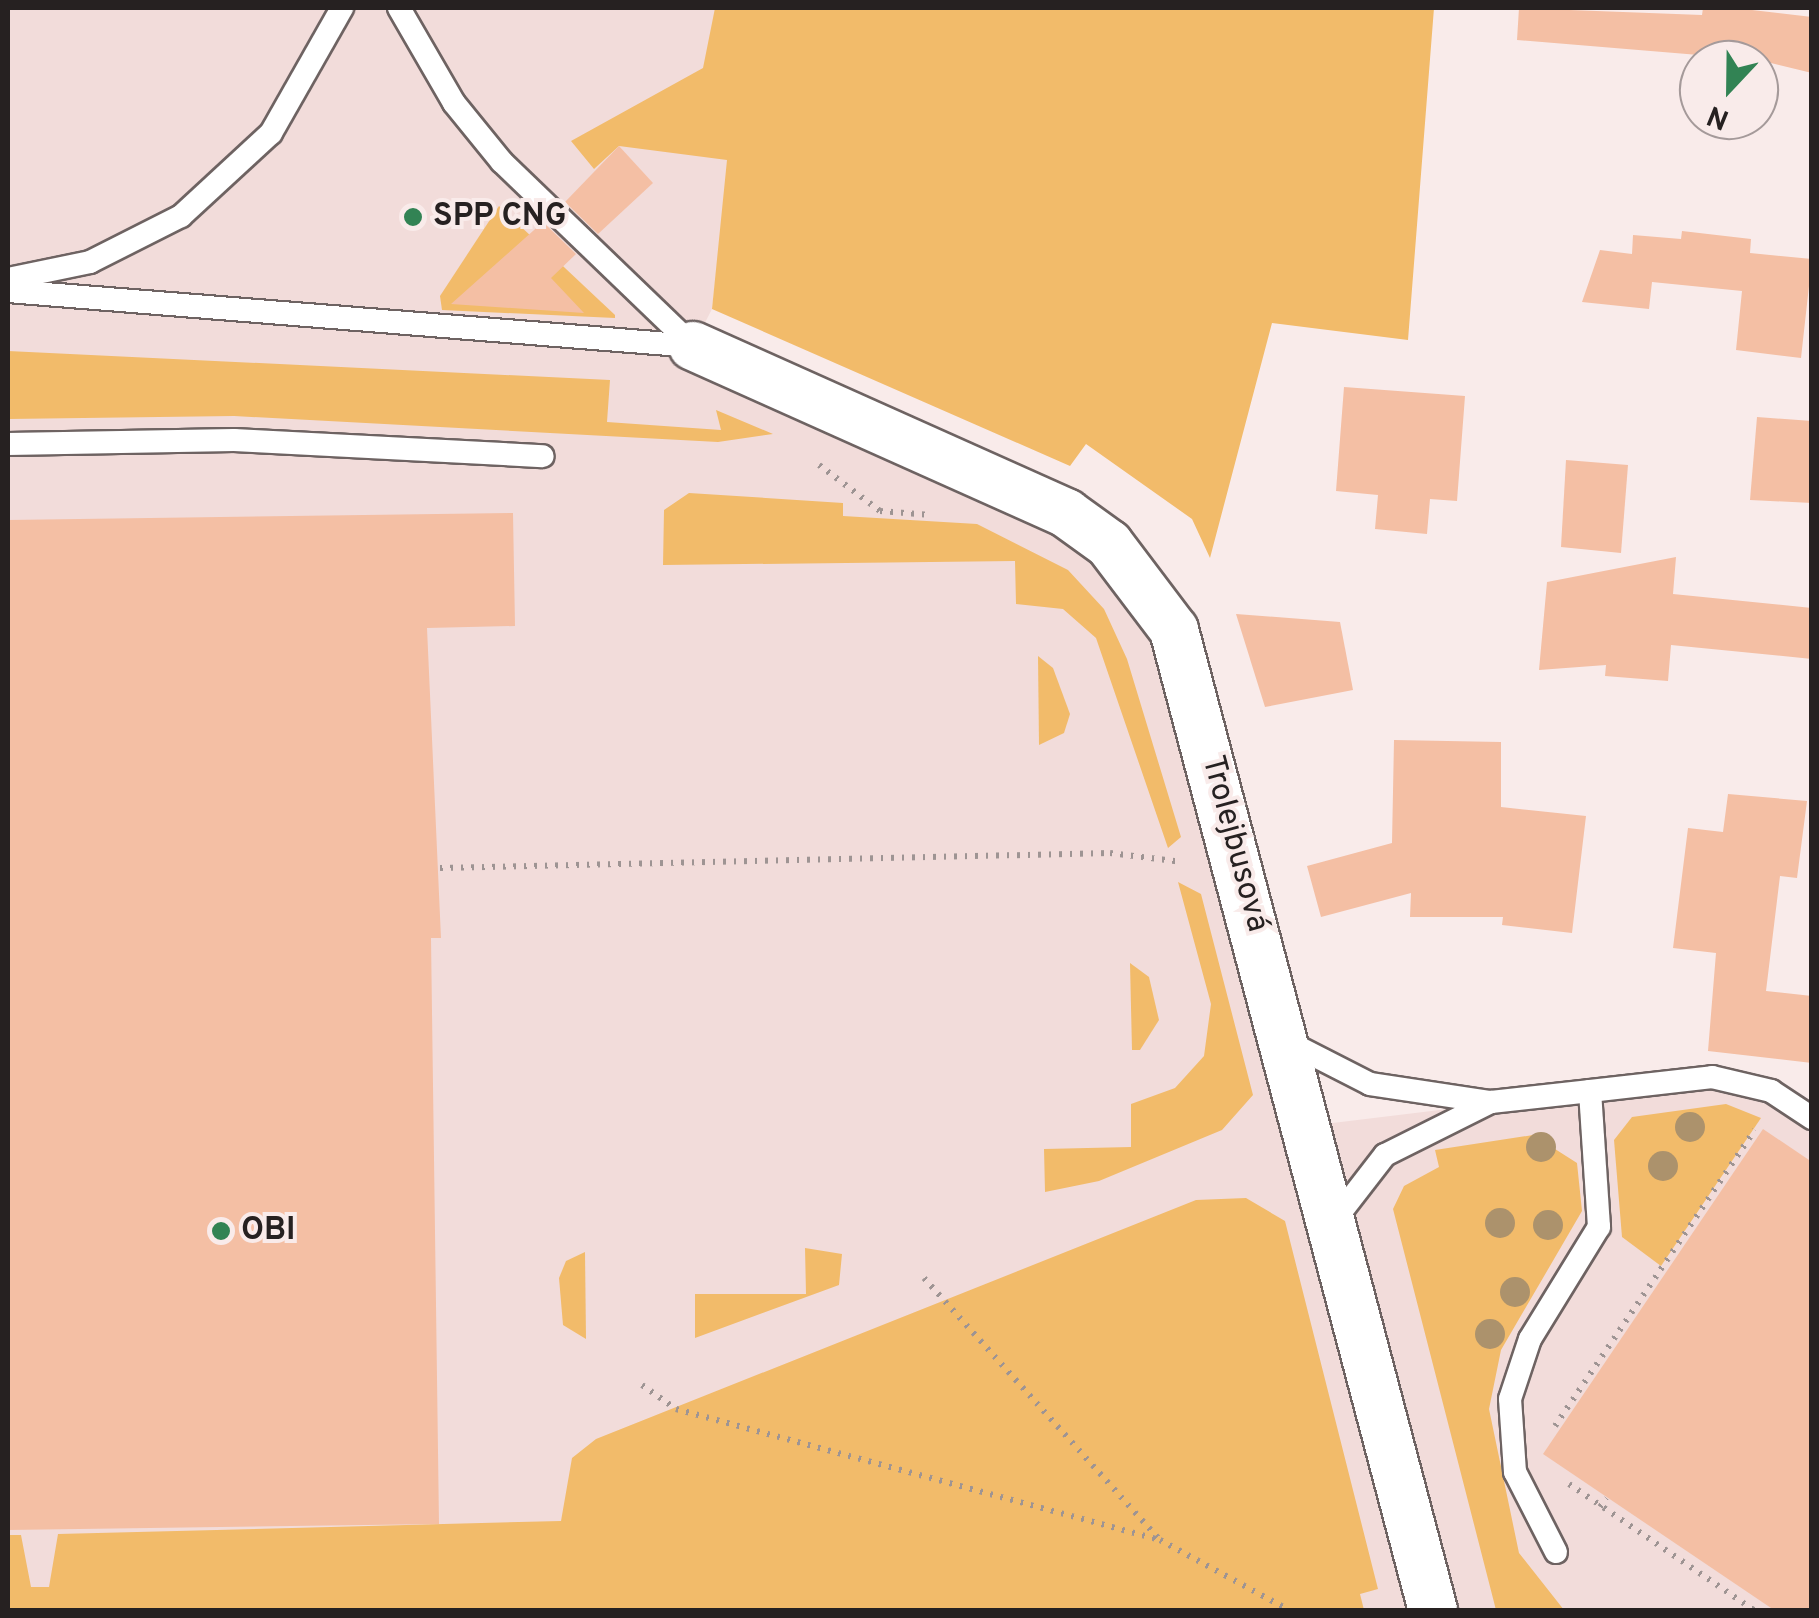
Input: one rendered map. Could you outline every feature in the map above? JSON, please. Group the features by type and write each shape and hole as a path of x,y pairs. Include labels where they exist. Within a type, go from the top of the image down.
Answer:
{"street":[{"name":"Trolejbusová","path":"693,346 1002,480 1110,544 1174,630 1434,1610"}],"lane":[{"path":"8,279 90,262 181,216 271,133 342,8"},
{"path":"399,8 466,118 626,284 693,346"},
{"path":"8,291 601,342 693,346"},
{"path":"8,444 234,440 543,456"},
{"path":"1286,1041 1370,1084 1491,1102 1712,1077 1778,1096 1812,1118"},
{"path":"1556,1552 1515,1472 1510,1399 1530,1339 1599,1228 1590,1091"},
{"path":"1333,1222 1385,1155 1491,1102"}],"path":[{"path":"811,458 880,512 937,515"},
{"path":"440,868 1196,858"},
{"path":"1545,1442 1778,1096"},
{"path":"924,1278 1160,1540"},
{"path":"642,1385 676,1409 1160,1540 1289,1610"},
{"path":"1560,1478 1754,1610"},
{"path":"1600,1507 1607,1498"}],"shaded area":[{"path":"8,8 747,8 712,309 693,346 988,473 1144,587 1308,1126 1712,1077 1811,1118 1811,1610 8,1610"},
{"path":"715,8 1434,8 1408,340 1272,323 1210,558 1192,519 1086,444 1070,466 712,309 727,160 619,146 594,169 571,141 703,68"},
{"path":"499,206 615,318 442,310 440,296"},
{"path":"8,351 610,380 607,422 721,430 716,410 773,434 718,442 234,416 8,419"},
{"path":"689,493 843,503 843,516 977,524 1068,570 1104,609 1127,659 1181,837 1168,848 1096,638 1063,609 1016,604 1015,561 663,565 664,510"},
{"path":"1038,656 1053,668 1070,714 1064,733 1039,745"},
{"path":"1178,882 1201,894 1253,1095 1222,1130 1099,1181 1045,1192 1044,1149 1131,1147 1131,1104 1175,1088 1204,1056 1211,1004"},
{"path":"1130,963 1149,977 1159,1020 1140,1050 1132,1050"},
{"path":"1726,1104 1761,1118 1661,1266 1622,1237 1614,1140 1632,1117"},
{"path":"1533,1135 1577,1163 1582,1211 1501,1350 1489,1409 1519,1553 1564,1610 1496,1610 1393,1209 1404,1186 1439,1167 1435,1150"},
{"path":"1246,1198 1285,1221 1378,1589 1360,1594 1364,1610 8,1610 8,1535 21,1535 31,1587 49,1587 58,1534 561,1521 572,1458 596,1439 1196,1200"},
{"path":"805,1248 842,1254 839,1285 695,1338 695,1294 806,1294"},
{"path":"585,1252 586,1339 563,1325 559,1278 566,1261"}],"building":[{"path":"1519,8 1702,15 1703,8 1735,8 1812,17 1812,73 1779,65 1779,40 1679,40 1679,53 1517,40"},
{"path":"619,146 653,183 598,234 565,202"},
{"path":"543,222 576,254 551,278 584,313 451,304"},
{"path":"1682,231 1751,239 1750,253 1812,259 1801,358 1736,350 1742,291 1652,282 1649,309 1582,302 1600,250 1632,254 1633,235 1681,239"},
{"path":"1344,387 1465,396 1457,501 1430,499 1427,534 1375,529 1378,495 1336,491"},
{"path":"1757,417 1812,421 1812,503 1750,500"},
{"path":"1566,460 1628,465 1621,553 1561,547"},
{"name":"OBI","path":"513,513 515,626 427,628 441,938 431,938 439,1524 8,1530 8,520"},
{"path":"1676,557 1673,594 1812,608 1812,659 1671,645 1668,681 1605,676 1606,665 1539,670 1547,582"},
{"path":"1236,614 1340,622 1353,690 1265,707"},
{"path":"1394,740 1501,742 1501,807 1586,816 1572,933 1502,925 1503,917 1410,917 1411,893 1321,917 1307,866 1392,843"},
{"path":"1728,794 1807,801 1797,878 1780,876 1766,991 1812,996 1812,1063 1708,1051 1716,953 1673,948 1688,828 1723,832"},
{"path":"1763,1129 1812,1162 1812,1610 1774,1610 1543,1454"}],"place":[{"name":"SPP CNG","path":"413,217"},
{"name":"OBI","path":"221,1231"}]}
